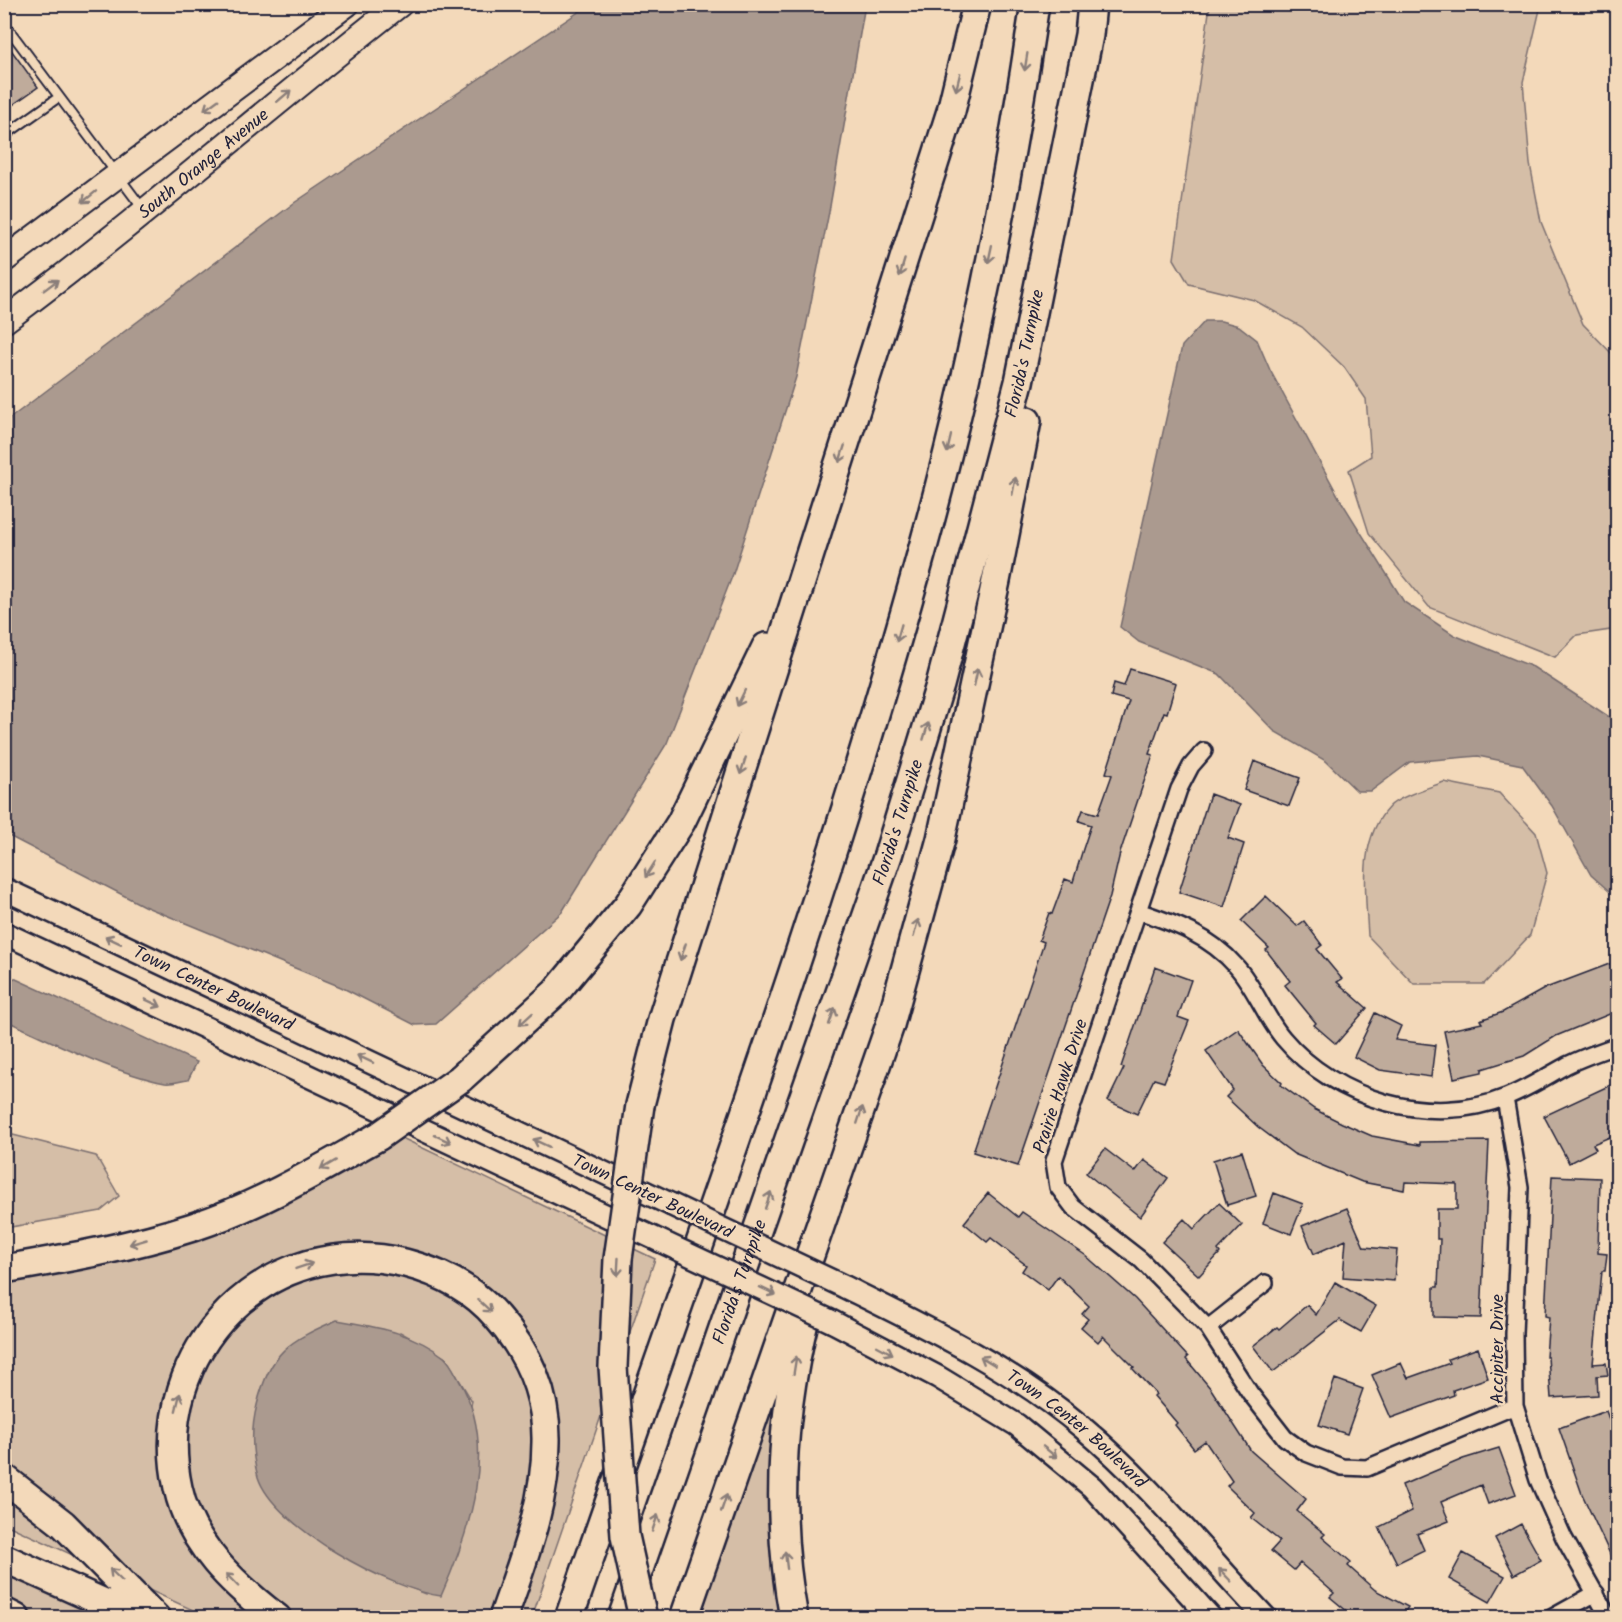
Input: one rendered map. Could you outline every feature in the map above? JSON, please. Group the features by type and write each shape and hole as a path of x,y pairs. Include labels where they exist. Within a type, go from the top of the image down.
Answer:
{"highway":[{"path":"643,1617 625,1536 613,1367 618,1259 640,1106 662,1019 951,111 977,4"},
{"path":"569,1617 837,842 888,670 932,515 967,369 1000,205 1035,4"},
{"name":"Florida's Turnpike","path":"622,1617 888,855 940,686 1019,382 1089,35 1092,4"},
{"path":"684,1617 842,1170 890,1025 943,827 996,581 1031,399 1089,35"},
{"path":"4,1269 109,1250 194,1226 304,1179 379,1136 460,1078 556,992 628,905 675,831 790,599 831,490"},
{"path":"794,1617 783,1531 783,1466 789,1402 798,1346 842,1170"},
{"path":"277,1617 242,1591 212,1560 193,1526 178,1490 173,1459 172,1430 178,1399 200,1345 244,1297 274,1278 309,1264 347,1257 385,1259 413,1265 459,1284 488,1307 512,1334 532,1368 543,1406 547,1440 543,1489 536,1520 503,1617"},
{"path":"4,1478 63,1524 156,1617"},
{"path":"4,1547 75,1590"},
{"path":"4,1558 138,1617"},
{"path":"4,1612 16,1617"}],"main road":[{"name":"South Orange Avenue","path":"4,261 117,174 347,4"},
{"name":"South Orange Avenue","path":"4,321 145,212 308,76 400,4"},
{"name":"Town Center Boulevard","path":"4,889 845,1287 953,1341 1022,1382 1083,1427 1132,1472 1266,1617"},
{"name":"Town Center Boulevard","path":"4,933 833,1322 938,1377 1017,1425 1092,1487 1211,1617"}],"street":[{"name":"Prairie Hawk Drive","path":"1204,751 1191,766 1179,789 1054,1161 1058,1187 1073,1207 1141,1260 1208,1328 1250,1393 1285,1438 1306,1453 1342,1467 1366,1468 1515,1407"},
{"path":"1138,911 1205,938 1236,966 1282,1038 1315,1070 1355,1093 1404,1107 1454,1109 1505,1098 1570,1064 1617,1045"},
{"name":"Accipiter Drive","path":"1505,1098 1520,1187 1514,1334 1515,1407 1538,1480 1564,1538 1609,1617"},
{"path":"1208,1328 1265,1283"},
{"path":"1551,1617 1596,1593"}],"lane":[{"path":"4,23 145,212"},
{"path":"4,136 58,97"}],"shaded area":[{"path":"589,5 865,5 829,212 796,377 733,574 667,743 562,912 436,1024 415,1025 341,987 144,906 5,834 5,422 294,203"},
{"path":"1210,5 1541,5 1523,82 1530,164 1541,222 1583,324 1617,359 1617,629 1577,635 1555,657 1429,607 1369,533 1349,470 1371,456 1366,399 1344,367 1302,327 1254,300 1189,284 1174,259"},
{"path":"1205,321 1221,321 1239,326 1257,340 1270,370 1340,499 1404,602 1454,635 1533,667 1617,722 1617,898 1591,875 1552,806 1522,765 1478,756 1410,762 1371,791 1357,791 1326,761 1274,731 1219,674 1139,642 1120,627 1182,346"},
{"path":"1444,782 1499,793 1536,833 1547,873 1530,935 1484,984 1414,984 1368,936 1366,868 1372,836 1379,821 1393,803"},
{"path":"5,974 197,1062 188,1080 165,1083 146,1079 84,1056 5,1020"},
{"path":"5,1133 96,1156 119,1196 101,1211 5,1228"},
{"path":"402,1138 655,1259 532,1617 519,1613 546,1531 554,1490 552,1392 414,1252 374,1245 350,1244 316,1249 290,1257 262,1270 239,1286 195,1333 179,1361 170,1387 187,1543 215,1582 257,1617 208,1617 5,1524 5,1281 264,1210 375,1155"},
{"path":"370,1268 418,1278 465,1303 488,1323 508,1348 524,1380 530,1403 535,1467 496,1617 299,1618 246,1579 204,1525 192,1496 184,1447 190,1402 216,1344 253,1304 307,1276","holes":["400,1332 446,1358 472,1401 426,1594 379,1575 328,1548"]},
{"path":"337,1320 407,1336 432,1349 451,1365 471,1406 477,1432 479,1460 476,1488 462,1544 441,1596 394,1582 337,1553 286,1516 268,1496 258,1477 253,1449 254,1422 268,1372 275,1360 294,1342"},
{"path":"779,1374 782,1617 700,1618"},
{"path":"4,1555 136,1617 41,1617 5,1601"}],"building":[{"path":"4,40 38,87 4,111"},
{"path":"1130,669 1176,683 1167,713 1164,712 1149,754 1153,755 1120,853 1110,896 1018,1166 973,1152 1044,942 1039,940 1049,913 1052,914 1065,879 1073,882 1091,825 1079,821 1083,810 1098,814 1112,775 1106,773 1129,701 1111,696 1114,683 1124,686"},
{"path":"1254,761 1300,778 1289,806 1244,790"},
{"path":"1210,794 1240,805 1228,838 1244,844 1224,907 1179,892"},
{"path":"1266,896 1297,926 1304,921 1322,945 1317,949 1342,979 1337,982 1367,1008 1336,1044 1314,1025 1316,1023 1285,985 1290,981 1266,950 1269,948 1241,921"},
{"path":"1612,963 1617,978 1617,1011 1556,1036 1524,1056 1482,1069 1482,1072 1454,1078 1444,1031 1482,1023 1480,1020 1503,1012 1546,988"},
{"path":"1155,967 1191,980 1178,1017 1189,1021 1164,1082 1154,1079 1137,1114 1108,1101 1124,1068 1121,1067"},
{"path":"1375,1013 1401,1026 1395,1040 1435,1045 1431,1077 1380,1070 1354,1057"},
{"path":"1238,1029 1263,1065 1282,1083 1281,1085 1314,1109 1342,1123 1372,1136 1420,1145 1420,1142 1489,1141 1481,1318 1434,1317 1434,1287 1438,1287 1440,1239 1437,1239 1437,1209 1457,1209 1457,1184 1405,1182 1404,1190 1362,1182 1294,1154 1258,1127 1226,1097 1233,1090 1206,1051"},
{"path":"1617,1082 1617,1134 1593,1144 1596,1149 1569,1163 1544,1116"},
{"path":"1105,1149 1135,1172 1144,1160 1168,1178 1140,1217 1086,1173"},
{"path":"1242,1151 1256,1196 1227,1205 1213,1160"},
{"path":"1552,1176 1600,1178 1598,1253 1607,1254 1605,1271 1602,1271 1593,1364 1606,1363 1608,1375 1597,1376 1598,1395 1551,1398 1548,1357 1546,1357 1549,1317 1545,1316"},
{"path":"988,1193 1018,1217 1022,1212 1085,1255 1135,1299 1188,1357 1186,1359 1211,1389 1251,1451 1306,1499 1297,1511 1325,1534 1322,1537 1351,1562 1348,1566 1375,1590 1408,1607 1402,1617 1354,1617 1330,1597 1334,1593 1300,1563 1294,1570 1271,1551 1280,1541 1251,1518 1255,1513 1227,1486 1232,1481 1205,1441 1194,1449 1175,1425 1177,1423 1154,1396 1156,1394 1132,1368 1134,1367 1103,1336 1098,1342 1081,1327 1088,1319 1082,1314 1089,1306 1058,1276 1048,1290 1022,1271 1026,1265 991,1238 987,1242 964,1223"},
{"path":"1274,1193 1303,1204 1291,1234 1263,1223"},
{"path":"1219,1203 1242,1225 1218,1250 1220,1253 1199,1276 1162,1242 1184,1219 1194,1229"},
{"path":"1347,1208 1364,1247 1397,1250 1394,1281 1343,1277 1346,1240 1314,1254 1302,1226"},
{"path":"1335,1282 1376,1306 1361,1332 1340,1320 1273,1372 1253,1346 1277,1327 1279,1329 1307,1305 1316,1315"},
{"path":"1478,1348 1488,1378 1453,1390 1454,1395 1391,1418 1372,1375 1401,1363 1408,1378 1450,1363 1448,1359"},
{"path":"1335,1379 1363,1389 1347,1434 1319,1425"},
{"path":"1606,1411 1617,1441 1617,1569 1582,1494 1559,1428"},
{"path":"1499,1448 1516,1494 1488,1504 1481,1485 1441,1502 1449,1521 1417,1534 1424,1550 1397,1563 1379,1527 1412,1511 1402,1485 1463,1459"},
{"path":"1521,1524 1541,1560 1514,1575 1495,1538"},
{"path":"1463,1553 1505,1576 1490,1602 1449,1579"}]}
